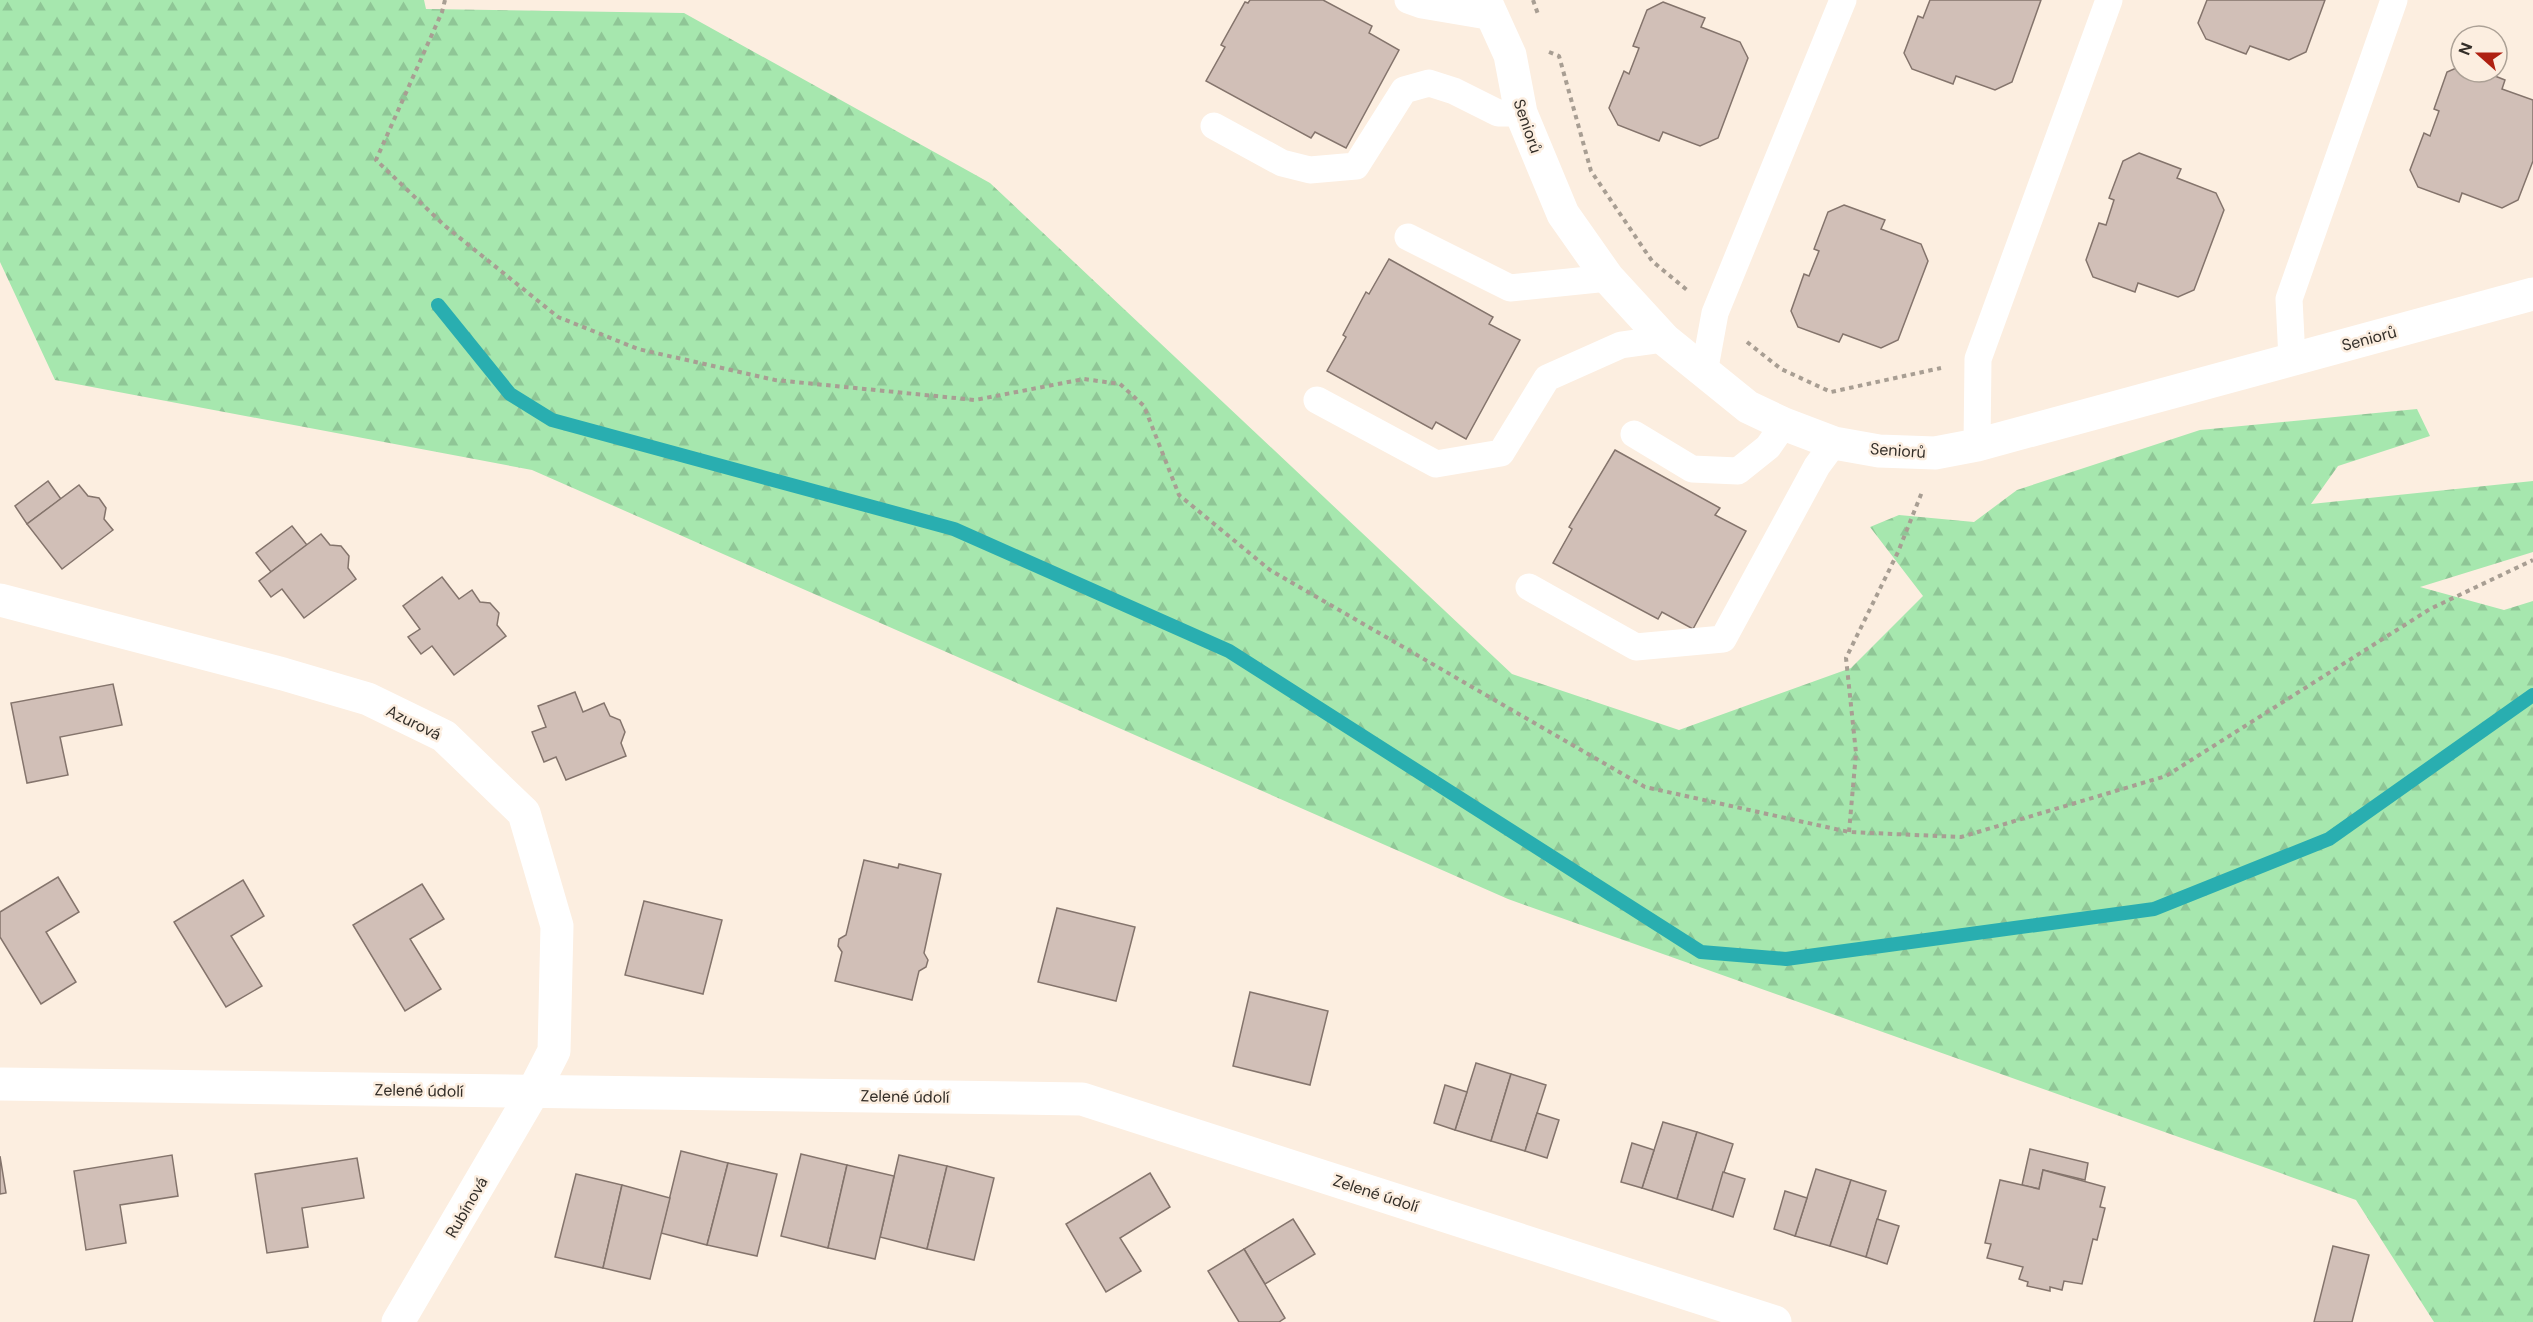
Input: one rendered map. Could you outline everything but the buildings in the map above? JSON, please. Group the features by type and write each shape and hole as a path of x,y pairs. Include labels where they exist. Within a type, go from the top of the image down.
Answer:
{"street":[{"name":"Seniorů","path":"1497,6 1510,55 1521,113 1563,214 1608,278 1664,339 1748,406 1784,424 1834,443 1879,451 1935,453 1977,445 2533,294"},
{"name":"Azurová","path":"0,600 283,674 368,699 444,735 524,813 557,926 554,1051 533,1092"},
{"name":"Zelené údolí","path":"0,1084 1082,1099 1775,1322"},
{"name":"Rubínová","path":"398,1322 533,1092"}],"lane":[{"path":"1408,0 1422,5 1497,6"},
{"path":"1704,373 1715,314 1843,0"},
{"path":"1977,445 1978,359 2109,0"},
{"path":"2292,359 2289,299 2394,0"},
{"path":"1214,126 1282,163 1310,170 1356,166 1404,90 1429,83 1454,91 1498,113 1521,113"},
{"path":"1408,237 1510,288 1608,278"},
{"path":"1317,400 1436,464 1501,453 1547,378 1621,345 1664,339"},
{"path":"1634,434 1692,469 1738,471 1768,447 1784,424"},
{"path":"1529,587 1636,647 1723,639 1817,466 1834,443"}],"path":[{"path":"445,0 442,12 376,160 445,226 558,317 638,349 774,380 975,400 1084,379 1120,384 1144,406 1179,495 1269,570 1645,786 1849,832 1961,837 2166,776 2430,609 2533,560"},
{"path":"1849,832 1856,753 1846,658 1898,552 1920,498"}],"green space":[{"path":"0,0 424,0 426,9 684,13 990,183 1512,674 1679,730 1851,668 1923,596 1870,527 1899,515 1974,522 2017,490 2200,430 2417,409 2430,436 2338,466 2311,504 2533,481 2533,552 2420,587 2504,610 2533,601 2533,1322 2434,1322 2356,1200 1508,899 532,470 55,380 0,262"}],"waterway":[{"path":"438,305 510,394 552,420 954,529 1229,651 1701,952 1786,959 2154,909 2329,839 2533,695"}]}
